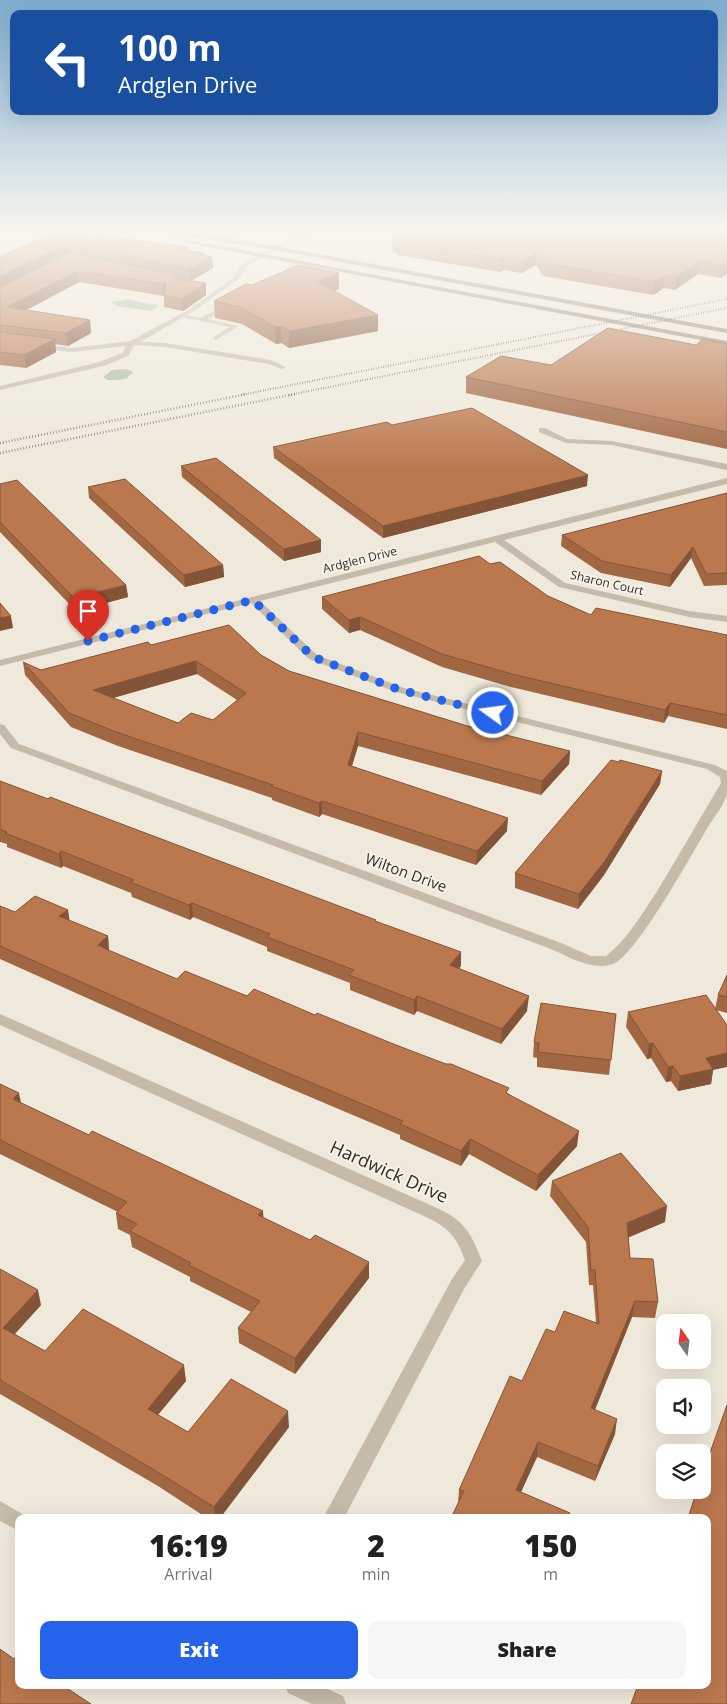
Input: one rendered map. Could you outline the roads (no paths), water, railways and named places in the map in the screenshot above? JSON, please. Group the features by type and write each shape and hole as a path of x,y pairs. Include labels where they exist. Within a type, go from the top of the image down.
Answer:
{"main road":[{"path":"544,310 727,344"},
{"path":"610,310 727,331"}],"street":[{"path":"0,388 101,364 125,354 132,343 190,310"},
{"path":"201,320 221,310"},
{"path":"180,316 236,326 216,338"},
{"path":"27,344 72,350 132,343 165,344 271,362 282,367"},
{"path":"542,430 566,441 612,443 727,467"},
{"name":"Ardglen Drive","path":"0,663 727,481"},
{"name":"Sharon Court","path":"496,538 562,585 689,614 727,619"},
{"name":"Wilton Drive","path":"0,726 15,746 546,942 587,960 612,960 621,952 644,921 727,783 725,775 710,767 400,690 313,657 253,600"},
{"name":"Hardwick Drive","path":"0,1019 454,1223 464,1235 474,1261 458,1284 335,1514"},
{"path":"0,1510 15,1519"},
{"path":"304,1689 335,1704"}],"railway":[{"path":"241,395 674,310"},
{"path":"289,395 719,310"},
{"path":"0,443 247,394"},
{"path":"0,453 295,394"}]}
